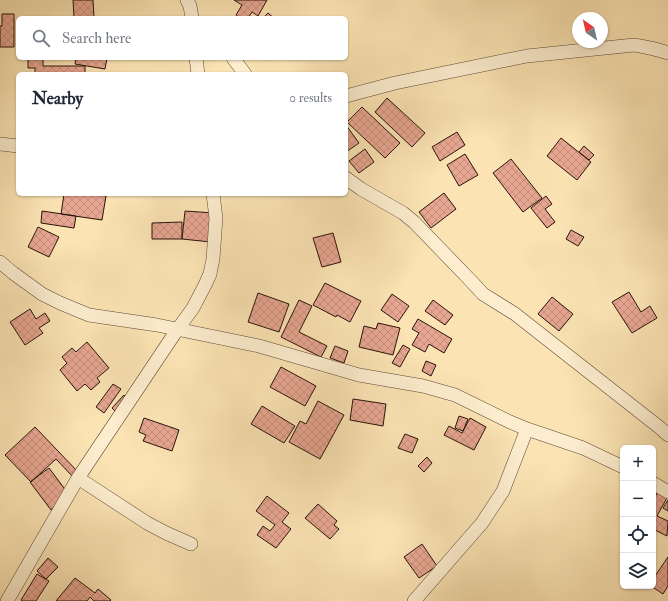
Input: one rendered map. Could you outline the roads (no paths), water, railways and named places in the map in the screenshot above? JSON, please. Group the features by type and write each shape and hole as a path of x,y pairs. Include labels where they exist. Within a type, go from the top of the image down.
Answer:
{"street":[{"path":"190,8 198,16"},
{"path":"348,95 394,83 527,56 634,45 661,50 668,54"},
{"path":"196,60 198,72"},
{"path":"234,60 244,72"},
{"path":"0,144 16,146"},
{"path":"348,179 361,189 403,213 414,222 483,294 515,314 668,435"},
{"path":"7,601 78,478 193,308 205,285 210,274 213,259 216,218 213,196"},
{"path":"0,262 42,294 90,315 157,325 259,346 359,375 423,386 455,395 510,422 582,448 620,466"},
{"path":"414,601 482,523 503,491 527,429"},
{"path":"78,478 147,523 166,534 190,544"},
{"path":"656,485 668,492"}]}
